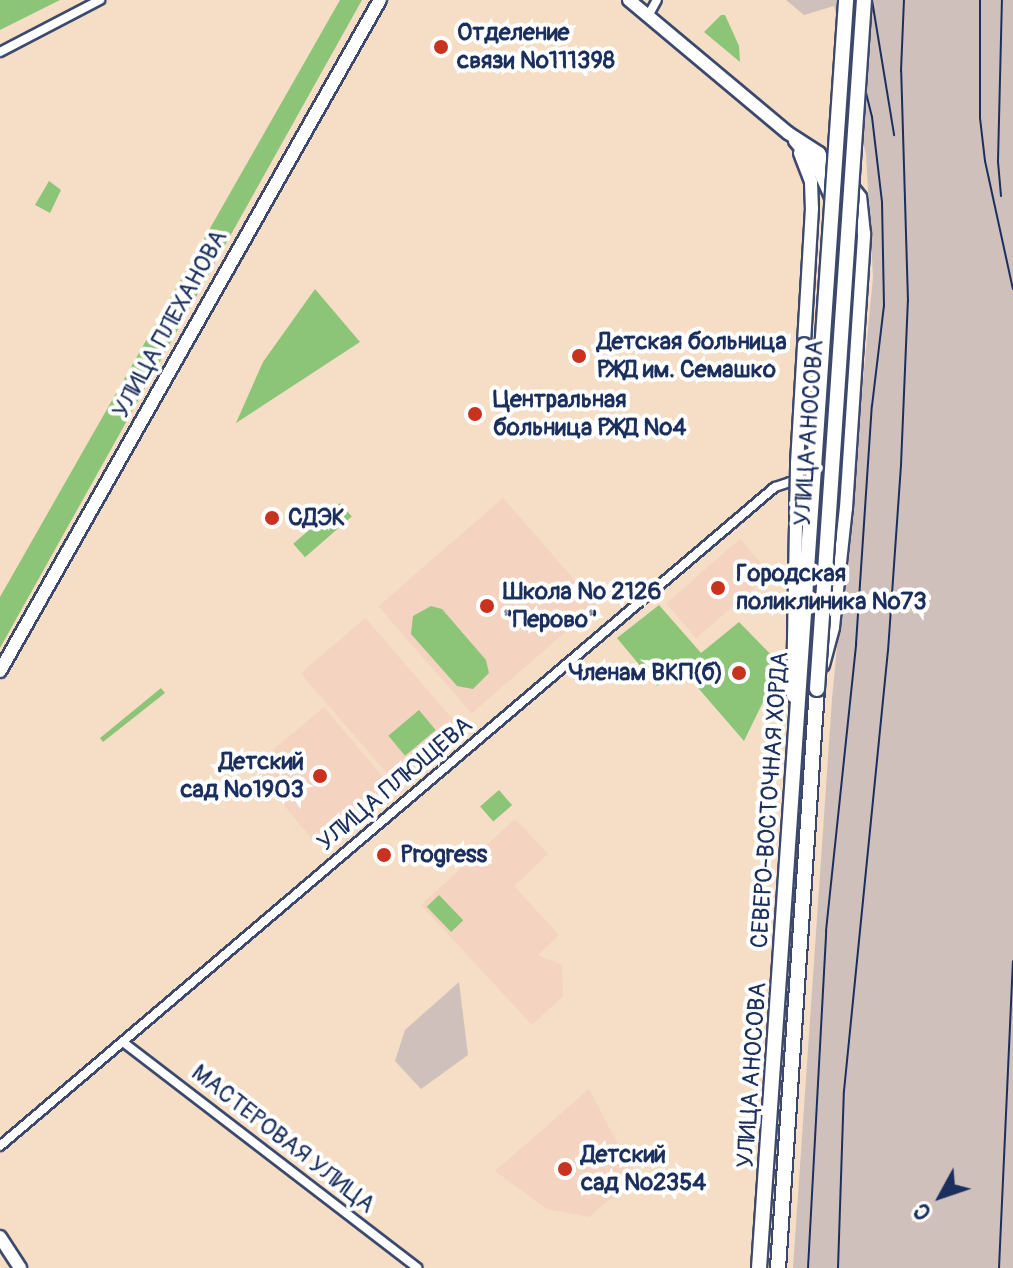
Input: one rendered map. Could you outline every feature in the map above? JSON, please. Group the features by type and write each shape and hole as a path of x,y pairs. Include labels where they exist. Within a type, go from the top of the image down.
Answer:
{"main road":[{"name":"СЕВЕРО-ВОСТОЧНАЯ ХОРДА","path":"760,1268 846,0"},
{"name":"СЕВЕРО-ВОСТОЧНАЯ ХОРДА","path":"776,1268 864,0"}],"street":[{"path":"0,52 100,0"},
{"name":"УЛИЦА ПЛЕХАНОВА","path":"0,671 380,0"},
{"path":"629,0 792,138 819,153 843,173 863,208 857,345 833,627 817,689"},
{"path":"648,16 657,0"},
{"path":"792,138 812,190 791,668 796,736"},
{"name":"УЛИЦА АНОСОВА","path":"776,1268 821,484 833,211 819,170 792,138"},
{"name":"УЛИЦА АНОСОВА","path":"760,1268 844,211 834,178 819,153"},
{"name":"УЛИЦА ПЛЮЩЕВА","path":"0,1146 775,487 790,482 821,484"},
{"name":"МАСТЕРОВАЯ УЛИЦА","path":"123,1042 417,1268"},
{"path":"0,1237 20,1268"}],"shaded area":[{"path":"786,0 1013,0 1013,1268 793,1268 832,699 873,277 866,155 834,6 804,15"},
{"name":"Школа № 2126 \"Перово\"","path":"503,498 596,605 472,713 378,606"},
{"name":"Городская поликлиника №73","path":"740,539 770,574 696,638 666,603"},
{"path":"365,618 463,730 399,786 301,674"},
{"name":"Детский сад №1903","path":"324,707 389,784 317,845 252,767"},
{"path":"515,819 548,854 514,886 559,935 538,955 562,965 563,996 532,1025 421,905"},
{"path":"459,982 468,1055 421,1089 395,1061 405,1030"},
{"path":"589,1089 635,1177 589,1217 547,1209 495,1171"}],"green space":[{"path":"0,0 60,0 0,30"},
{"path":"340,0 362,0 0,648 0,597"},
{"path":"721,15 725,15 739,46 740,62 704,32"},
{"path":"49,181 61,190 50,213 35,205"},
{"path":"315,289 360,342 236,423 263,362"},
{"path":"340,503 352,517 305,557 293,544"},
{"path":"659,605 701,653 739,622 781,665 744,741 686,674 676,672 657,686 617,638"},
{"path":"431,606 442,609 486,660 489,673 473,689 457,686 411,634 413,616"},
{"path":"161,688 165,693 103,742 100,738"},
{"path":"419,710 436,730 405,756 388,736"},
{"path":"499,790 512,805 493,821 480,806"},
{"path":"439,895 463,920 451,932 427,907"}],"railway":[{"path":"808,1268 826,931 856,644 872,406 884,306 882,202 872,117 843,0"},
{"path":"872,0 894,135"},
{"path":"838,1268 844,1091 888,651 901,465 908,301 901,71 904,0"},
{"path":"980,0 980,118 985,161 1013,289"},
{"path":"1001,196 998,161 1002,0"},
{"path":"999,1268 1013,961"}],"place":[{"name":"Отделение связи №111398","path":"441,47"},
{"name":"Детская больница РЖД им. Семашко","path":"579,356"},
{"name":"Центральная больница РЖД №4","path":"475,414"},
{"name":"СДЭК","path":"272,518"},
{"name":"Городская поликлиника №73","path":"718,588"},
{"name":"Школа № 2126 \"Перово\"","path":"487,606"},
{"name":"Членам ВКП(б)","path":"739,673"},
{"name":"Детский сад №1903","path":"320,776"},
{"name":"Progress","path":"384,855"},
{"name":"Детский сад №2354","path":"565,1169"}]}
